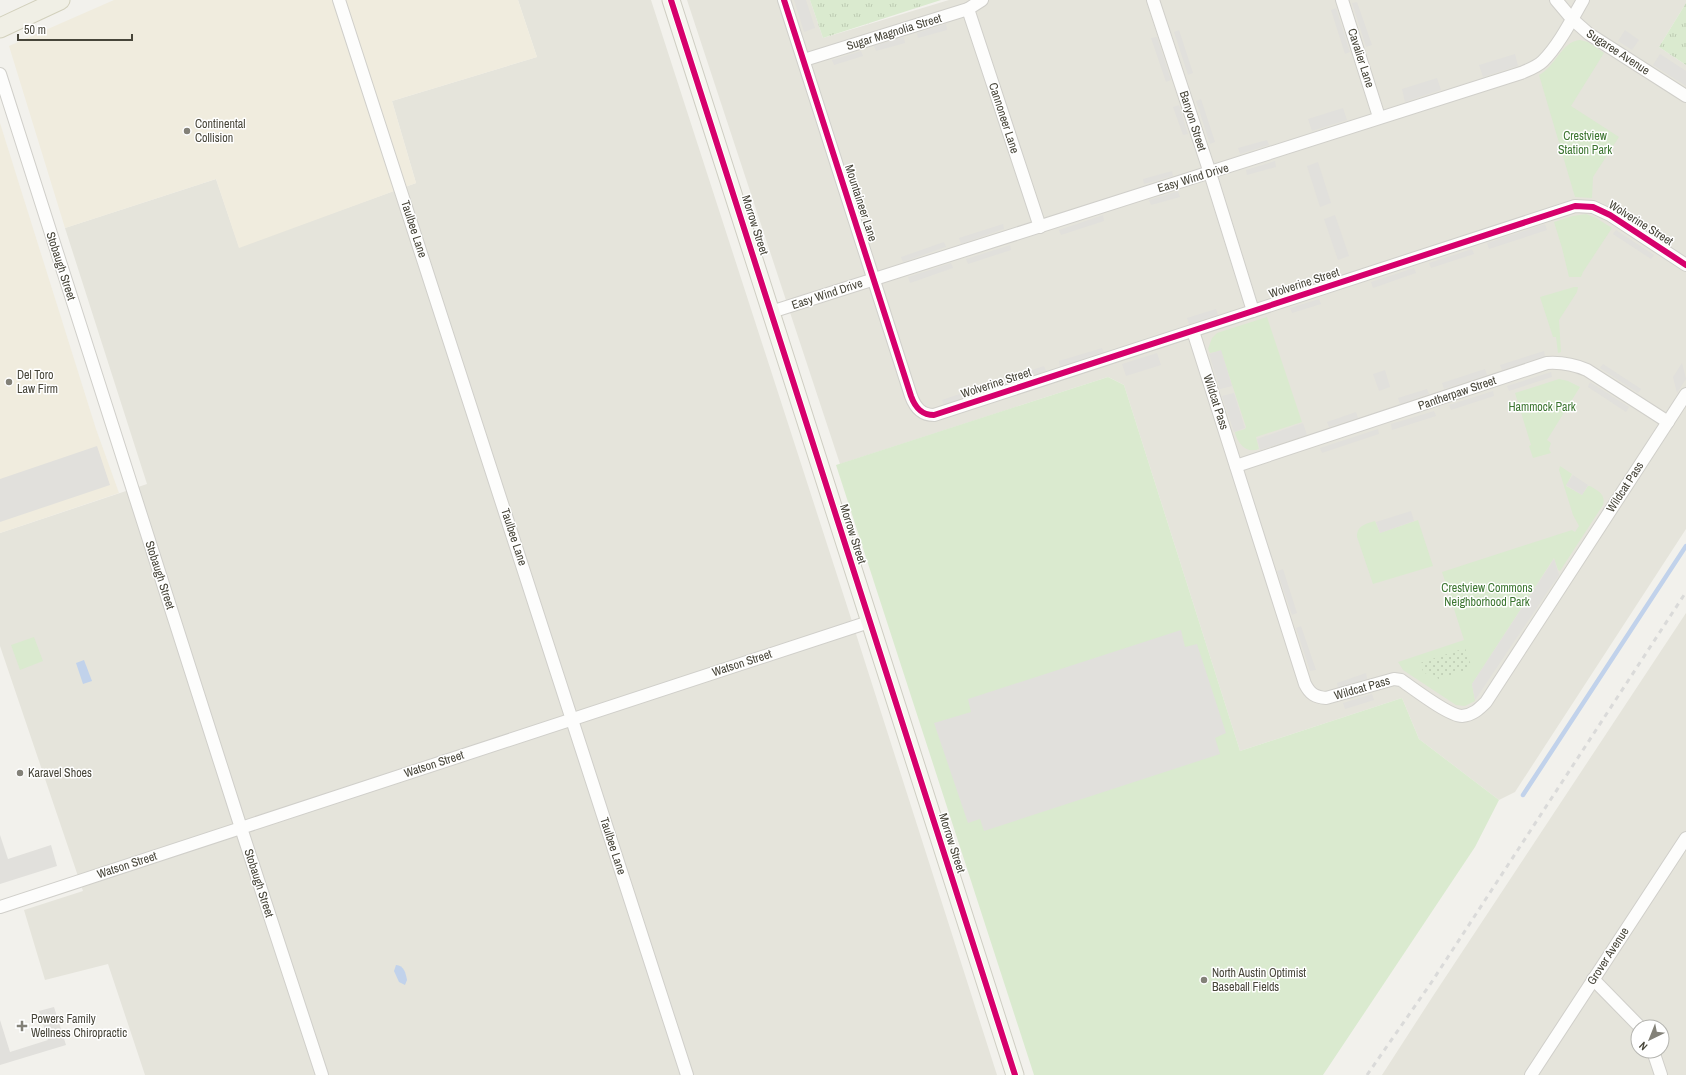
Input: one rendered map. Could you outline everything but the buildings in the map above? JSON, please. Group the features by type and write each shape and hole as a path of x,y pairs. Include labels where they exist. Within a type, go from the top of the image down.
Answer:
{"main road":[{"path":"0,28 60,0"}],"street":[{"name":"Taulbee Lane","path":"339,0 687,1075"},
{"name":"Morrow Street","path":"671,0 1015,1075"},
{"name":"Mountaineer Lane","path":"784,0 911,396 919,411"},
{"name":"Sugar Magnolia Street","path":"804,60 968,9 982,0"},
{"name":"Banyon Street","path":"1153,0 1210,173 1253,311"},
{"name":"Cavalier Lane","path":"1342,0 1379,117"},
{"name":"Sugaree Avenue","path":"1556,0 1572,19 1589,34 1686,96"},
{"name":"Easy Wind Drive","path":"771,312 1210,173 1535,67 1543,61 1552,49 1584,0"},
{"name":"Cannoneer Lane","path":"968,9 1040,227"},
{"name":"Stobaugh Street","path":"0,74 241,828 322,1075"},
{"name":"Wolverine Street","path":"919,411 929,415 934,415 1575,206 1593,207 1610,215 1686,265"},
{"name":"Wildcat Pass","path":"1193,331 1262,552 1308,690 1313,695 1326,698 1390,679 1398,679 1446,710 1460,716 1475,712 1486,702 1686,394"},
{"name":"Pantherpaw Street","path":"1236,466 1547,363 1560,362 1575,364 1587,370 1668,422"},
{"name":"Watson Street","path":"0,907 572,718 869,622"},
{"name":"Grover Avenue","path":"1531,1075 1686,838"},
{"path":"1593,979 1632,1019"},
{"path":"1656,1059 1661,1075"}],"shaded area":[{"path":"114,0 518,0 537,57 392,101 416,183 239,248 216,179 65,228 9,46"},
{"path":"518,0 651,0 997,1075 145,1075 108,964 45,980 24,910 83,891 0,646 0,533 147,484 65,228 216,179 239,247 416,183 392,101 537,57"},
{"path":"687,0 810,0 823,38 949,0 1686,0 1686,3 1659,47 1686,65 1686,529 1515,792 1499,800 1419,739 1402,698 1240,751 1124,385 1108,377 840,464"},
{"path":"794,0 806,0 815,28 804,32"},
{"path":"1357,2 1372,45 1366,47 1352,3"},
{"path":"1336,8 1350,52 1345,54 1331,10"},
{"path":"946,24 947,30 918,38 917,33"},
{"path":"1179,30 1193,73 1188,75 1174,32"},
{"path":"1625,30 1639,40 1632,50 1618,41"},
{"path":"904,37 905,43 876,51 874,46"},
{"path":"1157,37 1171,80 1166,82 1151,38"},
{"path":"861,51 863,56 834,65 832,60"},
{"path":"1515,54 1518,66 1483,77 1479,65"},
{"path":"1660,54 1686,71 1686,86 1653,65"},
{"path":"1437,78 1441,90 1405,102 1402,89"},
{"path":"1201,99 1215,142 1210,144 1196,101"},
{"path":"1179,105 1188,134 1183,135 1173,107"},
{"path":"1343,108 1347,120 1312,131 1308,119"},
{"path":"0,123 96,429 119,493 0,533"},
{"path":"1267,140 1269,145 1240,154 1238,148"},
{"path":"1275,161 1276,167 1247,175 1246,170"},
{"path":"1318,162 1331,203 1320,207 1307,166"},
{"path":"1172,171 1173,176 1144,184 1143,179"},
{"path":"1178,191 1180,197 1151,205 1149,200"},
{"path":"1103,215 1104,221 1061,235 1059,230"},
{"path":"1335,215 1349,256 1338,260 1324,219"},
{"path":"1003,224 1004,229 961,244 959,238"},
{"path":"1545,224 1547,230 1489,249 1487,243"},
{"path":"1616,230 1654,255 1651,259 1613,234"},
{"path":"944,242 946,247 903,262 901,257"},
{"path":"1010,245 1011,250 968,264 966,259"},
{"path":"1472,249 1474,254 1431,268 1429,263"},
{"path":"951,263 953,268 910,283 908,277"},
{"path":"1414,268 1416,273 1373,288 1371,282"},
{"path":"1312,278 1313,283 1285,292 1283,287"},
{"path":"1319,299 1321,304 1292,313 1290,308"},
{"path":"1216,309 1218,315 1189,324 1187,318"},
{"path":"1102,348 1104,353 1060,367 1059,361"},
{"path":"1221,350 1232,386 1220,389 1209,354"},
{"path":"1544,351 1545,357 1502,370 1500,365"},
{"path":"1157,353 1161,365 1126,376 1122,364"},
{"path":"1682,363 1686,379 1677,393 1673,377"},
{"path":"1603,364 1641,389 1638,393 1600,368"},
{"path":"1044,366 1046,371 1003,386 1001,381"},
{"path":"1485,369 1487,375 1444,389 1442,383"},
{"path":"1385,370 1390,387 1379,391 1373,374"},
{"path":"1551,372 1552,377 1509,391 1507,386"},
{"path":"1590,382 1629,407 1626,412 1588,387"},
{"path":"986,385 987,391 944,405 942,400"},
{"path":"1427,389 1429,394 1400,404 1398,398"},
{"path":"1493,391 1494,396 1451,410 1449,405"},
{"path":"1234,393 1245,428 1234,432 1222,396"},
{"path":"1434,411 1436,416 1392,430 1391,424"},
{"path":"1356,412 1358,418 1329,427 1327,422"},
{"path":"1303,423 1307,435 1260,450 1257,439"},
{"path":"1378,429 1379,434 1322,453 1320,448"},
{"path":"97,446 110,485 0,522 0,479"},
{"path":"1573,475 1588,485 1582,495 1566,485"},
{"path":"1411,511 1414,521 1380,533 1376,522"},
{"path":"1554,559 1559,575 1475,700 1472,684"},
{"path":"1283,569 1297,613 1292,615 1277,571"},
{"path":"1686,613 1686,1075 1382,1075 1433,996"},
{"path":"1301,626 1316,670 1310,671 1296,628"},
{"path":"1181,630 1185,647 1197,644 1226,733 1215,738 1220,754 984,831 980,819 968,823 934,723 971,712 968,699"},
{"path":"1366,673 1367,679 1338,688 1337,683"},
{"path":"1372,694 1374,700 1345,709 1343,703"},
{"path":"0,835 8,859 51,845 57,866 0,884"},
{"path":"54,1007 66,1045 0,1065 0,1020 10,1052 48,1040 39,1011"}],"green space":[{"path":"810,0 941,0 823,38"},
{"path":"1686,3 1686,65 1659,47"},
{"name":"Crestview Station Park","path":"1580,40 1588,42 1604,53 1571,106 1619,137 1593,177 1592,198 1575,197 1539,75 1550,66 1568,45 1574,41"},
{"path":"1586,214 1596,218 1612,228 1581,277 1569,277 1554,222 1573,216"},
{"path":"1578,287 1577,292 1559,320 1561,352 1558,353 1556,337 1553,337 1540,297"},
{"path":"1267,317 1302,422 1256,437 1259,449 1251,450 1244,447 1238,441 1235,433 1245,429 1246,427 1221,351 1210,353 1208,349 1212,338 1217,333"},
{"path":"1108,377 1124,385 1240,751 1402,698 1419,739 1499,800 1475,847 1323,1075 1034,1075 836,465"},
{"name":"Hammock Park","path":"1559,379 1568,381 1580,387 1547,440 1551,443 1549,449 1551,453 1533,458 1529,446 1531,445 1515,393"},
{"name":"Crestview Commons Neighborhood Park","path":"1560,466 1572,474 1566,486 1582,495 1588,486 1590,486 1602,495 1604,501 1603,505 1560,571 1558,570 1554,558 1472,684 1475,701 1465,706 1456,705 1403,670 1398,662 1464,640 1442,572 1572,530 1575,532 1579,526 1573,515 1559,470"},
{"path":"1418,520 1433,566 1373,584 1357,537 1360,527 1375,521 1380,533"},
{"path":"34,637 43,661 20,670 11,645"},
{"path":"1465,648 1472,668 1438,679 1437,676 1434,677 1432,671 1424,674 1420,663"}],"water":[{"path":"84,660 92,681 83,684 76,663"},
{"path":"396,965 401,966 404,970 407,980 405,985 399,982 394,971"}],"waterway":[{"path":"1523,795 1686,546"}],"railway":[{"path":"1367,1075 1431,983 1686,592"}],"cycle path":[{"path":"671,0 1015,1075"},
{"path":"784,0 911,396 914,404 925,414 934,415 1575,206 1593,207 1610,215 1686,265"}],"place":[{"name":"Continental Collision","path":"187,131"},
{"name":"Del Toro Law Firm","path":"9,382"},
{"name":"Karavel Shoes","path":"20,773"},
{"name":"North Austin Optimist Baseball Fields","path":"1204,980"},
{"name":"Powers Family Wellness Chiropractic","path":"22,1026"}]}
